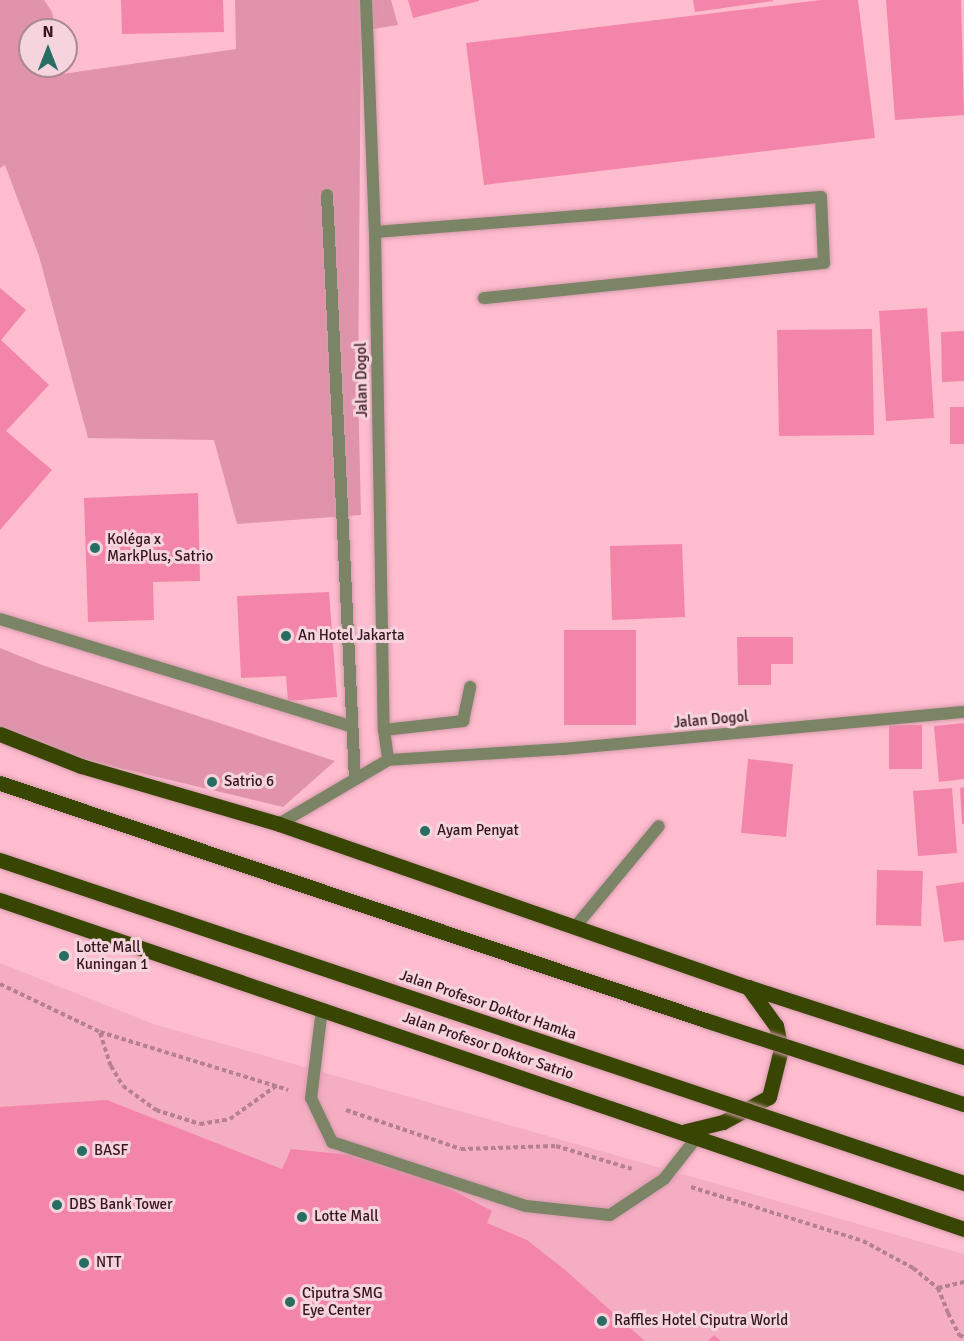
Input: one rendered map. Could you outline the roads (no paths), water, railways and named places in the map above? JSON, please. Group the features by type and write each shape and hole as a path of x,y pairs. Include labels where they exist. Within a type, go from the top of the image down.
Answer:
{"main road":[{"path":"0,734 81,766 279,824 748,987 964,1057"},
{"path":"0,783 705,1020 964,1104"},
{"name":"Jalan Profesor Doktor Hamka","path":"0,860 964,1183"},
{"name":"Jalan Profesor Doktor Satrio","path":"0,900 964,1228"},
{"path":"680,1132 723,1122 769,1096 781,1049 776,1026 748,987"}],"street":[{"name":"Jalan Dogol","path":"366,0 375,232 384,730 388,760"},
{"path":"327,195 355,779"},
{"path":"375,232 821,197 824,263 484,298"},
{"path":"0,619 351,726"},
{"path":"384,730 463,721 470,687"},
{"name":"Jalan Dogol","path":"279,824 388,760 564,748 964,712"},
{"path":"575,927 659,826"},
{"path":"322,1009 311,1098 333,1142 526,1206 610,1215 664,1179 697,1137"}],"place":[{"name":"Koléga x MarkPlus, Satrio","path":"95,548"},
{"name":"An Hotel Jakarta","path":"286,636"},
{"name":"Satrio 6","path":"212,782"},
{"name":"Ayam Penyat","path":"425,831"},
{"name":"Lotte Mall Kuningan 1","path":"64,956"},
{"name":"BASF","path":"82,1151"},
{"name":"DBS Bank Tower","path":"57,1205"},
{"name":"Lotte Mall","path":"302,1217"},
{"name":"NTT","path":"84,1263"},
{"name":"Ciputra SMG Eye Center","path":"290,1302"},
{"name":"Raffles Hotel Ciputra World","path":"602,1321"}]}
